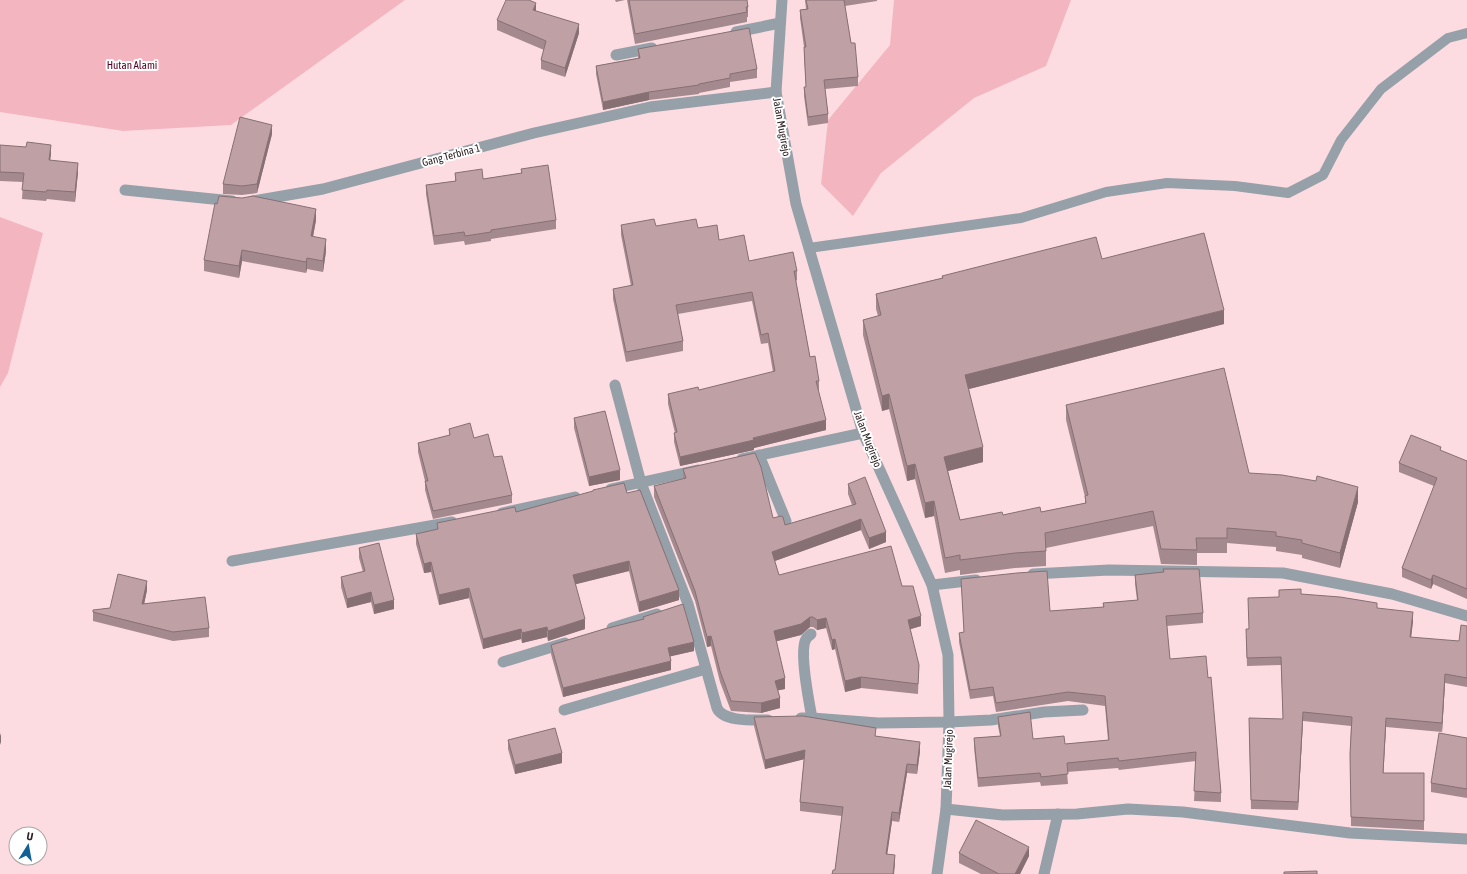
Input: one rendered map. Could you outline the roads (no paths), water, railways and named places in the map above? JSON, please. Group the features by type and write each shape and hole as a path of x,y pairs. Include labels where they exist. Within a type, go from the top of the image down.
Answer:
{"street":[{"name":"Jalan Mugirejo","path":"782,0 776,92 796,204 863,433 932,586 948,655 949,722 946,809 937,874"},
{"path":"725,34 780,23"},
{"path":"616,56 663,46"},
{"name":"Gang Terbina 1","path":"125,190 227,201 242,202 264,200 323,189 534,133 650,107 776,92"},
{"path":"615,385 641,483 706,669 717,708 721,714 729,718 764,720 812,718 878,723 990,720 1044,712 1083,710"},
{"path":"730,462 863,433"},
{"path":"759,455 786,521"},
{"path":"602,491 707,467"},
{"path":"488,516 587,495"},
{"path":"232,561 465,520"},
{"path":"1024,574 1109,570 1283,573 1392,594 1467,616"},
{"path":"932,586 985,579"},
{"path":"599,632 666,611"},
{"path":"811,634 806,639 804,668 812,718"},
{"path":"503,662 577,639"},
{"path":"564,710 706,669"},
{"path":"946,809 1003,815 1058,814 1128,809 1184,812 1350,833 1467,840"},
{"path":"1044,874 1058,814"}],"lane":[{"path":"809,248 1021,218 1106,192 1167,183 1235,186 1288,193 1323,175 1341,140 1381,89 1448,38 1467,32"}],"park label":[{"name":"Hutan Alami","path":"132,65"}]}
